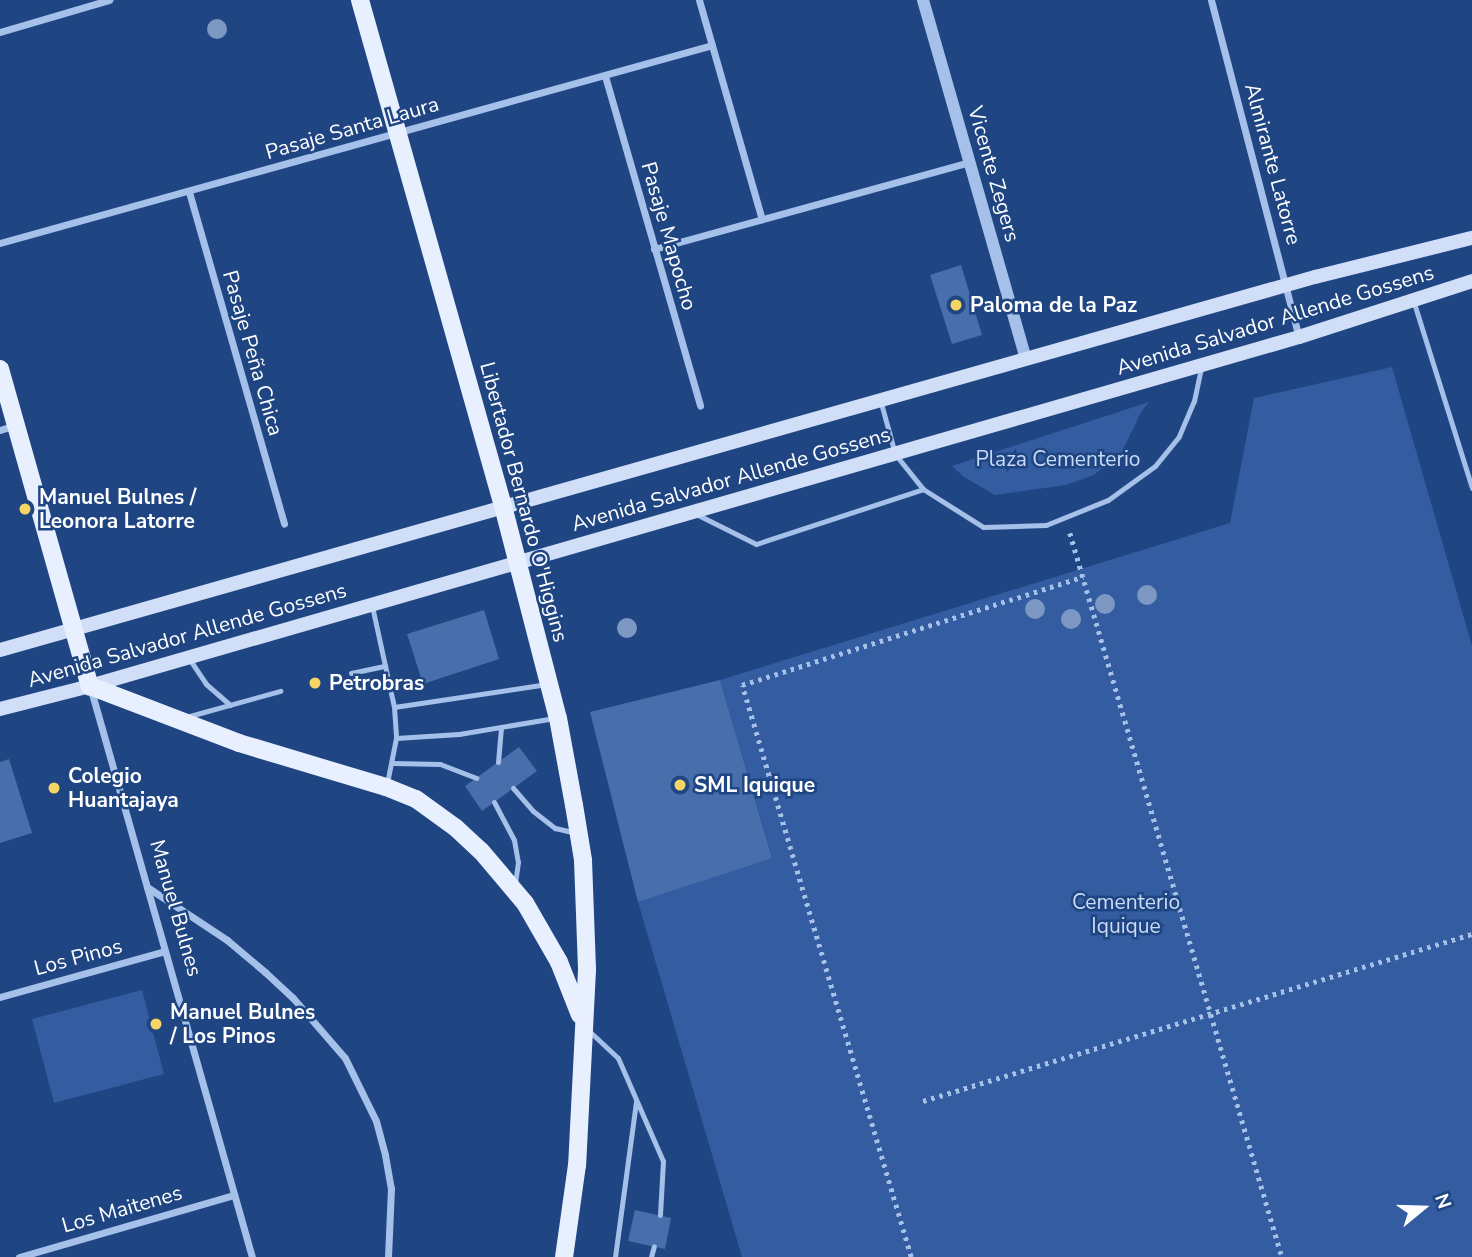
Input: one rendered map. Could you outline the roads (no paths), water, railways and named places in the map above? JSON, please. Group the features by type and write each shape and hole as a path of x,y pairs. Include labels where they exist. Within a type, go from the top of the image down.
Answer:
{"main road":[{"name":"Libertador Bernardo O'Higgins","path":"360,0 518,562 547,684 558,718 579,834 587,916 577,1165 564,1257"},
{"name":"Avenida Salvador Allende Gossens","path":"0,650 1288,285 1472,238"},
{"name":"Avenida Salvador Allende Gossens","path":"0,709 90,686 1299,337 1472,281"},
{"name":"Manuel Bulnes","path":"0,369 8,427 90,686"},
{"name":"Libertador Bernardo O'Higgins","path":"90,686 274,755 386,787 416,799 456,828 514,890 559,962 583,1025"}],"street":[{"path":"0,32 109,0"},
{"path":"699,0 762,219"},
{"name":"Vicente Zegers","path":"923,0 1026,359"},
{"name":"Almirante Latorre","path":"1211,0 1288,285 1299,337"},
{"name":"Pasaje Santa Laura","path":"0,243 712,45"},
{"name":"Pasaje Mapocho","path":"605,76 700,406"},
{"path":"654,249 970,162"},
{"name":"Pasaje Peña Chica","path":"189,192 284,524"},
{"name":"Manuel Bulnes","path":"90,686 252,1257"},
{"path":"147,887 227,940 265,971 293,998 345,1058 376,1121 385,1154 391,1188 388,1257"},
{"name":"Los Pinos","path":"0,997 165,951"},
{"name":"Los Maitenes","path":"19,1257 234,1195"}],"lane":[{"path":"1413,300 1472,488"},
{"path":"880,400 895,454 923,489 983,527 1046,525 1108,500 1155,466 1179,436 1194,401 1202,365"},
{"path":"692,512 756,544 923,489"},
{"path":"372,605 394,707 396,738 386,787"},
{"path":"188,657 206,684 230,705"},
{"path":"351,673 385,666"},
{"path":"394,707 547,684"},
{"path":"176,720 280,691"},
{"path":"396,738 501,728 558,718"},
{"path":"498,762 501,728"},
{"path":"393,762 440,764 476,778"},
{"path":"513,788 533,811 555,828 579,834"},
{"path":"494,802 514,840 518,862 514,890"},
{"path":"583,1025 618,1058 663,1161 660,1215"},
{"path":"615,1257 636,1098"},
{"path":"651,1257 654,1246"}],"place":[{"name":"Paloma de la Paz","path":"956,305"},
{"name":"Manuel Bulnes / Leonora Latorre","path":"25,509"},
{"name":"Petrobras","path":"315,683"},
{"name":"SML Iquique","path":"680,785"},
{"name":"Colegio Huantajaya","path":"54,788"},
{"name":"Manuel Bulnes / Los Pinos","path":"156,1024"}],"park label":[{"name":"Plaza Cementerio","path":"1058,459"},
{"name":"Cementerio Iquique","path":"1126,914"}]}
